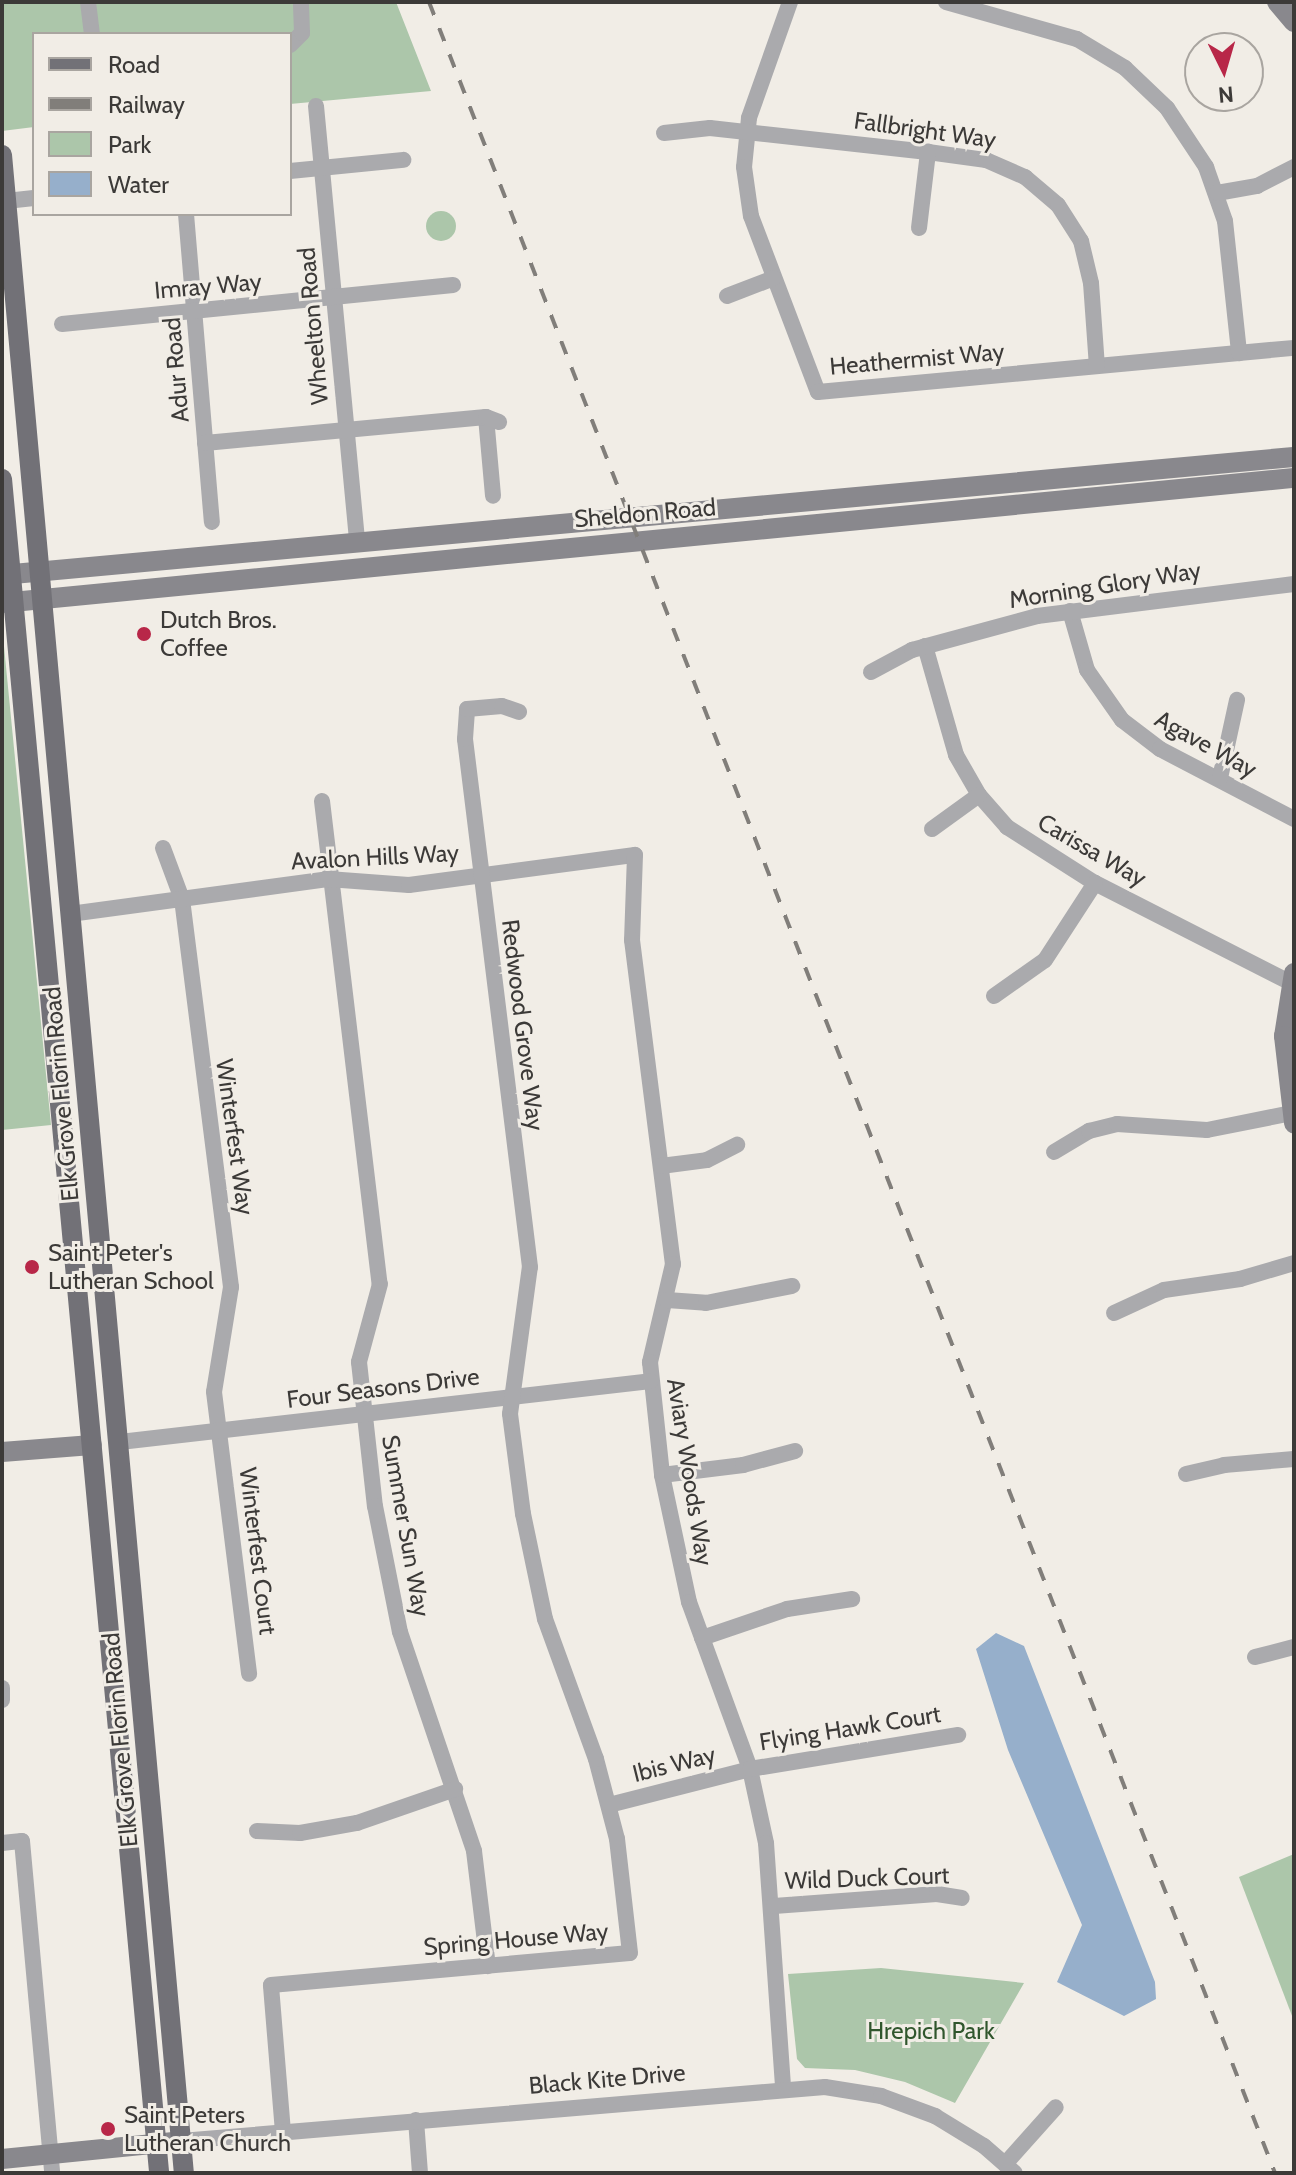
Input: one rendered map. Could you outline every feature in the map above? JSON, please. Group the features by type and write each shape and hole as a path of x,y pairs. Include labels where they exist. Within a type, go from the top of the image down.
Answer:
{"main road":[{"path":"1277,2 1294,22"},
{"name":"Elk Grove Florin Road","path":"2,155 4,201 43,570 70,914 184,2173"},
{"name":"Sheldon Road","path":"7,574 1294,457"},
{"name":"Sheldon Road","path":"7,603 1294,478"},
{"name":"Elk Grove Florin Road","path":"2,479 7,603 92,1445 159,2173"},
{"path":"293,573 306,562 365,555 406,537"},
{"path":"1292,978 1284,1065 1293,1118"},
{"path":"85,1398 100,1410 109,1438 120,1442"},
{"path":"2,1452 92,1445 103,1454 116,1581 134,1608"},
{"path":"2,2159 51,2164 181,2141"}],"street":[{"path":"88,2 92,32"},
{"path":"292,43 302,33 301,2"},
{"name":"Heathermist Way","path":"790,2 746,132 747,200 818,392 1294,348"},
{"path":"946,2 1050,28 1125,68 1184,130 1217,193 1230,249 1239,353"},
{"name":"Wheelton Road","path":"316,106 357,541"},
{"name":"Fallbright Way","path":"664,133 696,127 928,152 1000,164 1025,177 1058,205 1086,255 1097,366"},
{"path":"919,228 928,152"},
{"path":"292,171 403,160"},
{"path":"1217,193 1257,186 1294,167"},
{"path":"4,201 32,198"},
{"name":"Adur Road","path":"186,216 212,522"},
{"path":"727,296 774,278"},
{"name":"Imray Way","path":"62,324 453,285"},
{"path":"205,443 493,419 493,496"},
{"name":"Morning Glory Way","path":"871,672 925,646 1070,611 1294,584"},
{"name":"Agave Way","path":"1070,611 1087,670 1112,709 1153,745 1294,819"},
{"name":"Carissa Way","path":"925,646 956,755 979,795 1019,836 1095,883 1292,978"},
{"path":"1220,778 1237,700"},
{"name":"Redwood Grove Way","path":"513,1398 530,1267 480,875 467,709 502,706 519,712"},
{"path":"932,829 979,795"},
{"name":"Summer Sun Way","path":"322,801 328,879 380,1284 359,1362 363,1416 382,1553 400,1632 474,1851 488,1966"},
{"name":"Winterfest Way","path":"163,848 182,899 231,1287 214,1392 219,1434"},
{"name":"Avalon Hills Way","path":"70,914 328,879 409,885 635,855"},
{"name":"Aviary Woods Way","path":"635,855 632,940 673,1264 667,1300 651,1345 651,1381 662,1475 678,1562 750,1769 774,1906 783,2087"},
{"path":"994,996 1034,970 1055,948 1095,883"},
{"path":"1054,1152 1089,1131 1117,1124 1207,1130 1293,1118"},
{"path":"661,1166 707,1160 737,1145"},
{"path":"1114,1313 1164,1290 1240,1279 1294,1263"},
{"path":"667,1300 706,1303 792,1286"},
{"name":"Four Seasons Drive","path":"120,1442 219,1434 651,1381"},
{"name":"Spring House Way","path":"283,2132 271,1985 630,1953 609,1805 532,1567 510,1414 513,1398"},
{"name":"Winterfest Court","path":"219,1434 249,1674"},
{"path":"662,1475 743,1465 795,1451"},
{"path":"1186,1474 1294,1459"},
{"path":"702,1638 787,1609 852,1599"},
{"path":"1255,1657 1294,1647"},
{"path":"2,1688 2,1700"},
{"name":"Flying Hawk Court","path":"750,1769 958,1735"},
{"name":"Ibis Way","path":"609,1805 750,1769"},
{"path":"257,1831 329,1829 455,1789"},
{"path":"2,1843 22,1841 51,2164"},
{"name":"Wild Duck Court","path":"774,1906 937,1894 962,1898"},
{"name":"Black Kite Drive","path":"181,2141 783,2087 856,2091 905,2104 958,2129 1010,2168"},
{"path":"1010,2168 1056,2107"},
{"path":"416,2120 420,2173"}],"green space":[{"path":"2,2 396,2 431,91 292,104 292,32 32,32 32,127 2,131"},
{"path":"441,211 452,215 456,226 452,237 441,241 430,237 426,226 430,215"},
{"path":"2,626 51,1125 2,1130"},
{"path":"1294,1854 1294,2021 1239,1877"},
{"name":"Hrepich Park","path":"881,1968 1024,1983 955,2103 905,2082 855,2070 805,2068 797,2059 788,1974"}],"water":[{"path":"996,1633 1024,1646 1155,1982 1156,1999 1124,2016 1057,1982 1082,1925 1008,1750 976,1649"}],"railway":[{"path":"429,2 1275,2173"}],"place":[{"name":"Dutch Bros. Coffee","path":"144,634"},
{"name":"Saint Peter's Lutheran School","path":"32,1267"},
{"name":"Saint Peters Lutheran Church","path":"108,2129"}]}
